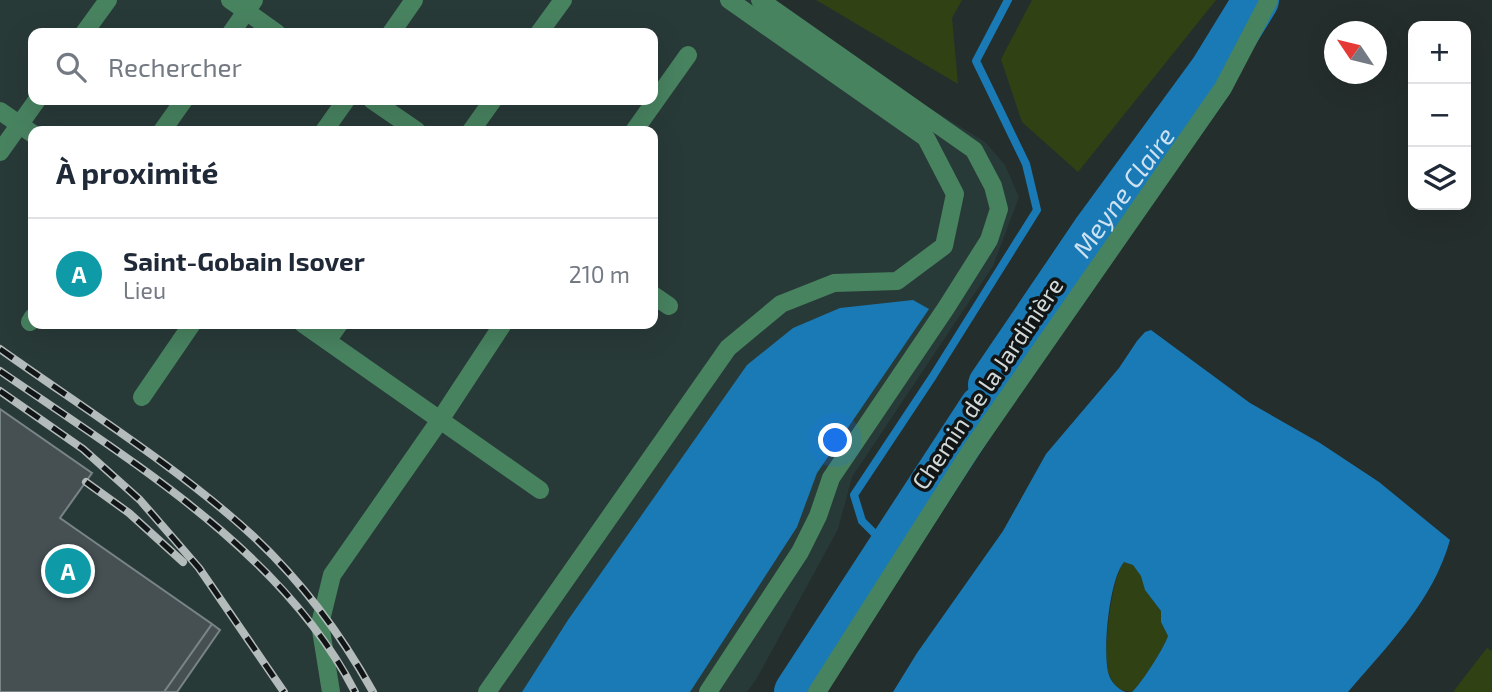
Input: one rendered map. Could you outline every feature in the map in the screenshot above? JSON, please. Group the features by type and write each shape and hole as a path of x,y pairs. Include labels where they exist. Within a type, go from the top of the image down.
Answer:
{"street":[{"path":"88,28 108,0"},
{"path":"230,0 250,6 272,28"},
{"path":"394,28 414,0"},
{"path":"542,28 562,0"},
{"path":"487,692 729,348 781,304 834,283 898,281 944,246 955,194 926,138 729,0"},
{"path":"708,692 800,552 818,516 831,478 939,320 989,240 999,209 993,186 974,150 760,0"},
{"name":"Chemin de la Jardinière","path":"817,692 971,450 1223,88 1269,0"},
{"path":"235,28 250,6"},
{"path":"658,97 688,55"},
{"path":"0,152 26,129 35,105"},
{"path":"166,126 180,105"},
{"path":"328,126 342,105"},
{"path":"379,105 410,126"},
{"path":"475,126 489,105"},
{"path":"638,126 652,105"},
{"path":"0,111 26,129"},
{"path":"658,298 669,306"},
{"path":"142,397 189,329"},
{"path":"310,329 540,490"},
{"path":"327,341 335,329"},
{"path":"331,692 320,624 332,575 500,329"}],"shaded area":[{"path":"0,0 761,0 798,27 985,142 1005,165 1019,197 993,266 852,477 838,529 747,692 0,692"}],"green space":[{"path":"816,0 962,0 952,18 958,84"},
{"path":"1032,0 1216,0 1078,172 1022,122 1001,59"},
{"path":"1124,562 1133,565 1142,576 1145,590 1161,611 1161,622 1168,636 1152,666 1132,692 1117,689 1107,665 1107,635 1112,600"},
{"path":"1487,648 1492,651 1492,692 1453,692"}],"water":[{"path":"913,300 929,309 817,473 797,527 690,692 522,692 568,620 747,365 793,328 840,308"},
{"path":"1151,330 1250,403 1320,443 1379,482 1450,540 1433,583 1421,603 1348,692 1132,692 1152,666 1168,636 1161,622 1161,611 1145,590 1141,576 1133,565 1124,562 1114,584 1108,615 1106,648 1110,679 1126,692 893,692 917,653 1003,531 1046,454 1119,368 1137,341 1145,332"}],"building":[{"path":"0,409 92,473 60,518 212,624 164,692 0,692"},
{"path":"212,624 220,630 177,692 164,692"}],"waterway":[{"path":"889,548 862,521 854,495 933,376 1037,210 1026,164 976,61 1008,0"},
{"name":"Meyne Claire","path":"991,385 1096,230 1213,70 1256,0"},
{"name":"Meyne Claire","path":"797,692 982,408"}],"railway":[{"path":"0,349 194,486 253,536 288,571 319,609 348,649 373,692"},
{"path":"0,371 149,474 198,511 244,551 287,595 324,641 355,692"},
{"path":"0,391 83,449 140,500 199,568 284,692"},
{"path":"86,482 129,513 183,562"}],"place":[{"name":"Saint-Gobain Isover","path":"68,571"}]}
